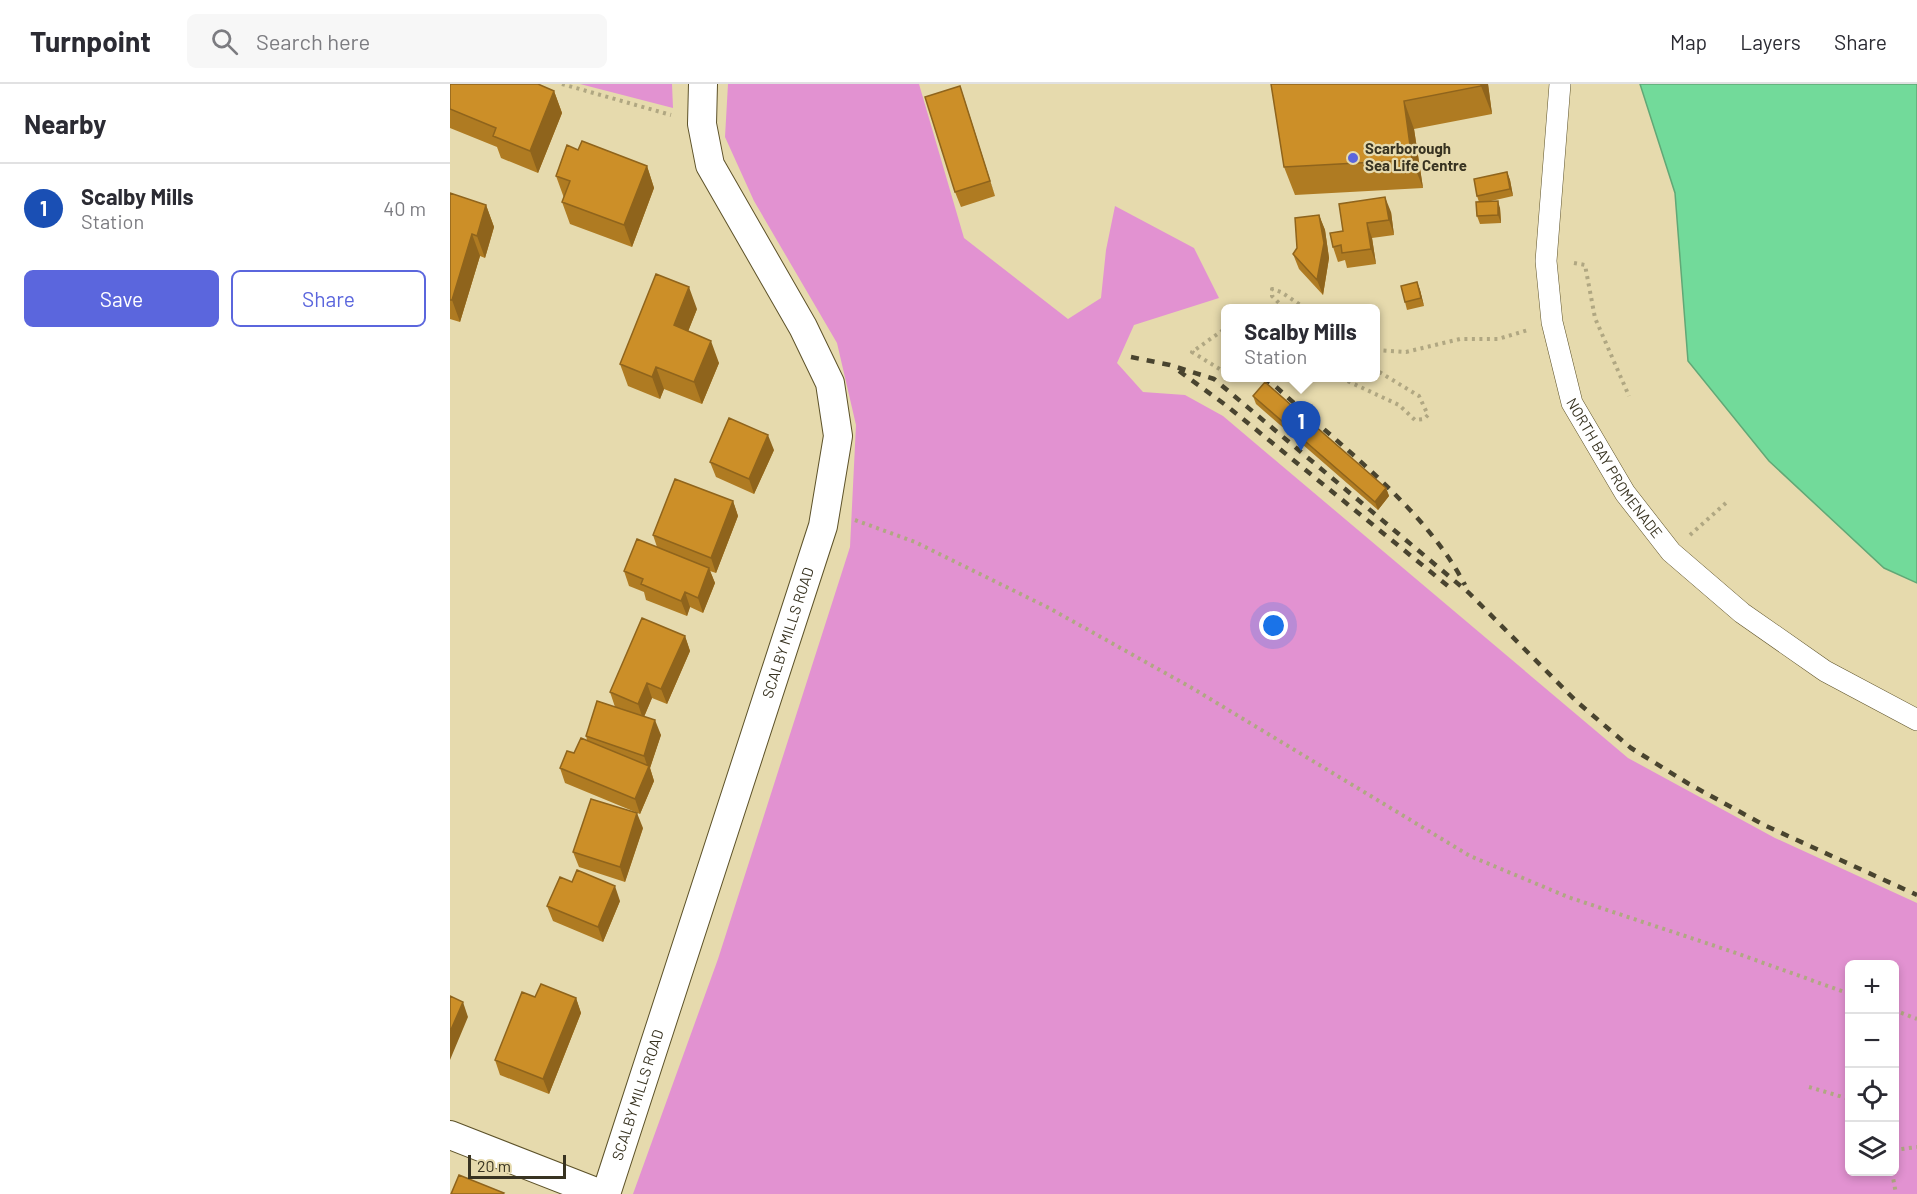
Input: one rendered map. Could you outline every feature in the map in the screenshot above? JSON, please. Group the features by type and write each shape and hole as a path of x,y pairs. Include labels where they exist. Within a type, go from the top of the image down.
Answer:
{"street":[{"name":"SCALBY MILLS ROAD","path":"606,1194 823,526 838,436 830,383 803,327 710,165 702,124 702,84"},
{"name":"NORTH BAY PROMENADE","path":"1560,84 1546,261 1552,322 1572,403 1625,493 1671,552 1743,613 1825,671 1917,720"},
{"path":"450,1135 601,1194"}],"path":[{"path":"562,84 702,124"},
{"path":"1546,261 1585,265 1595,318 1629,396"},
{"path":"1279,304 1272,296 1272,289 1281,292 1298,304"},
{"path":"1380,350 1406,352 1460,339 1498,339 1552,322"},
{"path":"1221,332 1192,352 1221,370"},
{"path":"1350,382 1399,405 1415,420 1424,419 1428,415 1419,396 1380,372"},
{"path":"1671,552 1725,503"},
{"path":"826,509 915,542 1049,608 1192,688 1470,856 1568,897 1845,992"},
{"path":"1899,1012 1917,1019"},
{"path":"1809,1088 1845,1098"},
{"path":"1899,1150 1917,1148"},
{"path":"1893,1176 1896,1194"}],"shaded area":[{"path":"580,84 672,84 673,108"},
{"path":"728,84 919,84 964,238 1068,319 1101,298 1106,250 1115,206 1194,248 1219,298 1134,325 1117,363 1143,392 1185,395 1223,416 1628,758 1775,838 1917,903 1917,1194 633,1194 718,959 850,547 856,425 837,343 754,201 725,137"},
{"path":"1640,84 1917,84 1917,583 1884,568 1769,461 1688,361 1675,193"}],"building":[{"path":"450,84 538,84 554,91 530,151 493,136 496,128 450,109"},
{"name":"Scarborough Sea Life Centre","path":"1271,84 1481,84 1481,86 1404,101 1412,160 1284,167"},
{"path":"960,86 990,181 955,192 925,97"},
{"path":"582,141 647,166 624,225 562,202 570,181 556,176 567,145 578,150"},
{"path":"1507,172 1510,189 1477,196 1474,179"},
{"path":"450,193 486,205 477,236 472,234 452,300 450,300"},
{"path":"1385,197 1389,220 1367,223 1371,249 1342,253 1341,245 1333,247 1330,233 1343,231 1339,204"},
{"path":"1498,201 1498,215 1477,216 1476,202"},
{"path":"1319,215 1324,243 1317,280 1293,254 1297,248 1295,218"},
{"path":"656,274 689,287 674,325 711,341 694,382 656,367 652,377 620,364"},
{"path":"1417,282 1421,298 1405,302 1401,286"},
{"path":"1265,382 1386,488 1375,502 1253,396"},
{"path":"729,418 768,435 749,479 710,462"},
{"path":"675,479 733,501 711,558 653,535"},
{"path":"637,539 709,568 698,598 685,592 681,601 641,584 643,579 624,571"},
{"path":"642,618 685,636 661,689 647,683 638,704 610,692"},
{"path":"597,701 655,720 644,756 586,736"},
{"path":"581,738 649,766 635,799 560,768 567,751 574,753"},
{"path":"591,799 637,813 620,867 573,852"},
{"path":"577,870 615,886 598,927 547,906 560,877 572,882"},
{"path":"541,984 576,998 543,1079 495,1060 522,992 535,997"},
{"path":"450,996 463,1002 450,1032"},
{"path":"459,1175 504,1193 451,1194"}],"railway":[{"path":"1131,357 1170,365 1214,379 1469,593 1576,701 1631,748 1689,784 1764,825 1917,895"},
{"path":"1179,371 1227,406 1448,586"},
{"path":"1269,382 1352,453 1404,503 1448,557 1465,585"}],"place":[{"name":"Scarborough Sea Life Centre","path":"1353,158"},
{"name":"Scalby Mills","path":"1301,451"}]}
